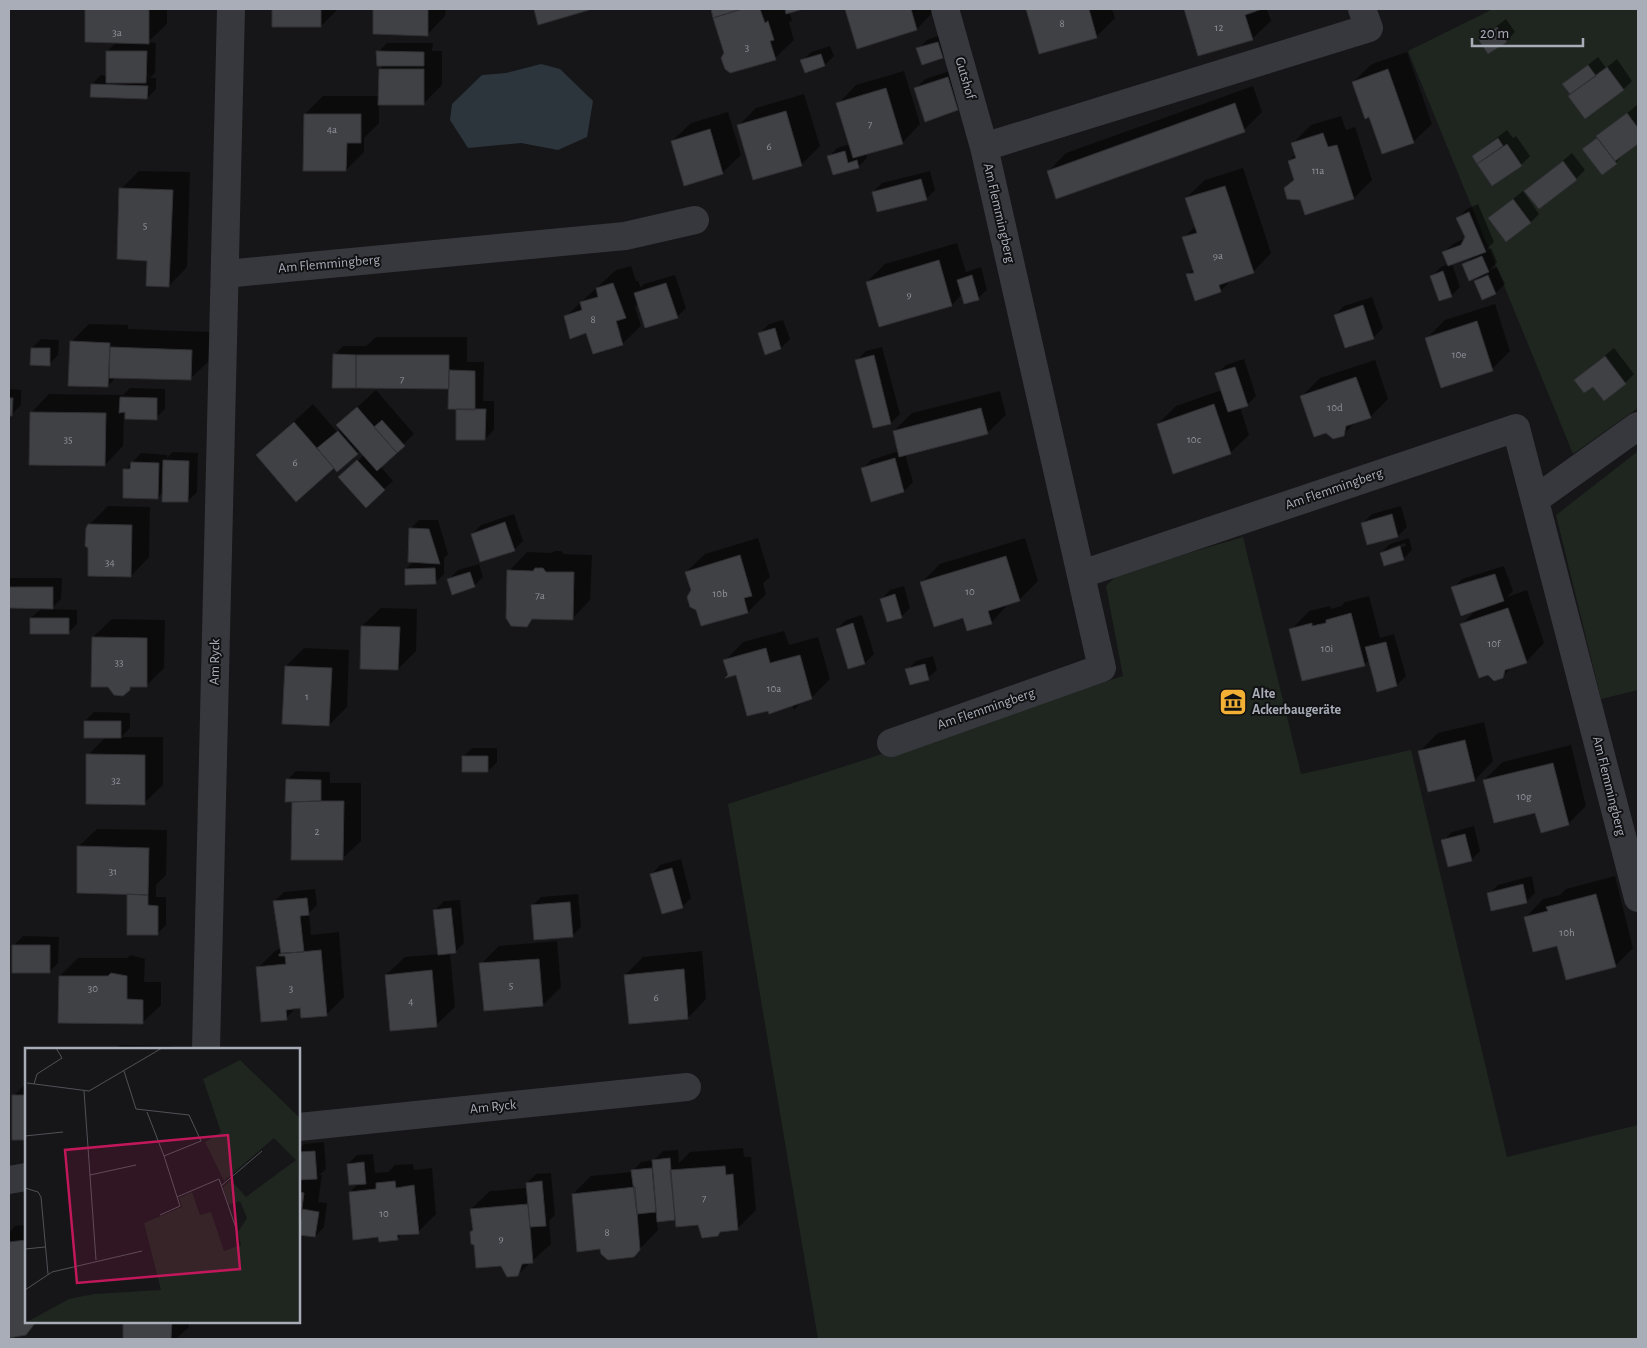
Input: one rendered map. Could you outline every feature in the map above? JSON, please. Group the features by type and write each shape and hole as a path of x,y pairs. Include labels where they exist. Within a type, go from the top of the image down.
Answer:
{"street":[{"path":"225,274 232,9"},
{"name":"Gutshof","path":"946,9 984,147"},
{"name":"Am Flemmingberg","path":"892,743 1102,668 984,147 1369,28 1362,9"},
{"name":"Am Flemmingberg","path":"225,274 625,236 695,220"},
{"name":"Am Ryck","path":"206,1048 225,274"},
{"path":"1536,499 1638,426"},
{"name":"Am Flemmingberg","path":"1082,574 1516,428 1536,499 1638,898"},
{"name":"Am Ryck","path":"300,1127 687,1087"},
{"path":"9,1180 25,1177"}],"shaded area":[{"path":"1493,9 1638,9 1638,408 1573,454 1408,51"},
{"path":"541,64 560,69 593,101 587,137 558,150 521,143 468,148 450,120 452,104 482,75 506,73"},
{"path":"1637,452 1638,690 1601,699 1556,515"},
{"path":"1243,537 1301,774 1411,750 1507,1157 1638,1125 1638,1339 818,1339 728,804 1123,676 1106,586 1118,574"}],"building":[{"path":"85,9 149,9 149,44 85,42"},
{"path":"272,9 321,9 321,27 272,27"},
{"path":"373,9 428,9 428,36 373,34"},
{"path":"534,9 589,9 589,10 538,25"},
{"path":"711,9 742,9 713,18"},
{"path":"742,9 760,9 765,23 768,21 774,40 770,41 776,60 730,73 725,69 721,58 724,53 713,18"},
{"path":"785,9 803,9 786,14"},
{"path":"845,9 911,9 917,30 857,49"},
{"path":"1026,9 1089,9 1097,38 1039,54"},
{"path":"1184,9 1262,9 1245,15 1253,40 1198,56"},
{"path":"1497,27 1507,42 1488,54 1478,39"},
{"path":"938,42 943,58 922,65 916,48"},
{"path":"106,51 147,51 146,83 106,83"},
{"path":"376,51 424,52 424,66 377,66"},
{"path":"821,54 825,66 805,73 800,60"},
{"path":"1588,65 1596,76 1570,94 1562,84"},
{"path":"1607,67 1624,90 1585,119 1568,96"},
{"path":"379,69 424,69 424,105 378,105"},
{"path":"1388,69 1414,143 1382,154 1369,117 1365,119 1352,82"},
{"path":"948,77 958,110 925,122 914,88"},
{"path":"91,84 148,86 147,99 90,97"},
{"path":"886,88 903,144 853,158 836,103"},
{"path":"1235,103 1245,132 1056,199 1047,171"},
{"path":"786,111 802,166 753,180 737,125"},
{"path":"1627,113 1638,128 1638,144 1615,161 1596,136"},
{"path":"304,114 361,114 361,143 347,143 346,171 303,171"},
{"path":"710,129 723,174 684,186 671,141"},
{"path":"1323,133 1328,147 1337,145 1354,199 1305,215 1300,200 1287,199 1284,188 1294,180 1288,161 1296,158 1291,143"},
{"path":"1498,138 1503,146 1477,164 1472,156"},
{"path":"1597,138 1617,164 1602,175 1582,149"},
{"path":"1507,144 1522,166 1492,186 1477,164"},
{"path":"845,151 848,163 857,160 859,168 833,175 827,156"},
{"path":"1563,161 1577,180 1539,209 1524,191"},
{"path":"921,179 927,200 877,212 872,192"},
{"path":"1225,186 1254,273 1219,285 1221,292 1195,301 1186,274 1194,273 1182,237 1197,233 1185,198"},
{"path":"119,188 173,190 169,287 146,286 147,261 117,259"},
{"path":"1513,199 1531,223 1506,242 1488,218"},
{"path":"1469,212 1486,252 1448,266 1442,252 1461,245 1465,237 1456,218"},
{"path":"1482,256 1489,272 1469,281 1462,264"},
{"path":"939,260 952,306 879,327 866,282"},
{"path":"1443,271 1452,297 1439,301 1430,276"},
{"path":"972,275 979,300 964,304 957,280"},
{"path":"1488,275 1496,294 1482,300 1474,281"},
{"path":"613,283 626,318 616,321 623,345 593,354 586,333 570,339 564,316 582,310 580,302 598,297 596,288"},
{"path":"666,283 678,318 645,328 634,293"},
{"path":"1363,305 1374,339 1345,348 1334,315"},
{"path":"1477,321 1493,371 1441,388 1425,338"},
{"path":"775,328 781,349 765,355 758,333"},
{"path":"70,341 110,343 108,387 68,386"},
{"path":"110,347 192,350 191,380 109,378"},
{"path":"31,348 50,348 50,366 30,365"},
{"path":"333,354 356,355 356,388 332,388"},
{"path":"356,355 449,355 449,389 356,388"},
{"path":"874,355 891,424 873,428 855,360"},
{"path":"1605,356 1626,384 1604,401 1593,387 1584,393 1574,380"},
{"path":"1235,367 1248,406 1228,412 1215,373"},
{"path":"449,370 475,371 475,410 448,409"},
{"path":"1356,377 1371,418 1346,426 1344,436 1333,439 1326,433 1314,437 1300,396"},
{"path":"120,397 157,398 157,420 125,419 125,412 119,413"},
{"path":"9,398 13,398 12,416 9,416"},
{"path":"1214,404 1231,454 1173,474 1157,424"},
{"path":"357,407 397,453 377,471 336,425"},
{"path":"981,408 988,434 899,457 893,431"},
{"path":"456,409 486,409 485,440 456,440"},
{"path":"30,412 106,413 105,466 29,465"},
{"path":"382,420 405,446 397,453 374,427"},
{"path":"294,422 334,468 296,502 256,455"},
{"path":"338,431 358,454 337,472 317,448"},
{"path":"895,458 904,492 871,502 861,468"},
{"path":"163,460 189,461 188,502 162,502"},
{"path":"357,460 385,490 366,508 338,477"},
{"path":"131,462 159,463 158,499 123,498 123,469 130,469"},
{"path":"1392,514 1398,537 1367,545 1361,523"},
{"path":"505,522 515,551 480,562 471,534"},
{"path":"88,524 132,525 131,577 88,576 88,548 85,546"},
{"path":"409,528 429,529 440,564 408,562"},
{"path":"1400,546 1404,560 1384,566 1380,553"},
{"path":"740,555 752,596 744,598 748,613 701,626 696,610 690,607 687,597 691,590 685,572"},
{"path":"1006,556 1020,601 988,611 992,624 967,631 963,618 934,627 920,582"},
{"path":"435,568 436,584 405,585 405,569"},
{"path":"535,568 543,568 546,572 574,572 573,620 532,619 527,627 511,626 506,618 507,570 533,571"},
{"path":"470,572 475,587 452,595 447,579"},
{"path":"1495,574 1504,601 1461,616 1451,587"},
{"path":"9,587 53,587 53,609 9,608"},
{"path":"895,594 902,618 887,622 880,599"},
{"path":"1508,608 1527,663 1505,670 1503,678 1494,681 1488,675 1479,678 1460,624"},
{"path":"1351,613 1365,666 1302,681 1289,629 1312,623 1312,626 1326,623 1326,620"},
{"path":"30,618 69,618 69,634 30,634"},
{"path":"853,623 865,664 848,669 836,629"},
{"path":"361,626 400,627 398,670 360,669"},
{"path":"92,637 147,638 147,687 130,687 130,690 123,696 114,695 108,687 91,687"},
{"path":"1386,642 1397,686 1377,692 1365,647"},
{"path":"766,648 770,663 800,655 812,699 769,714 768,711 747,716 736,675 725,678 728,675 723,660"},
{"path":"925,664 929,680 910,685 905,669"},
{"path":"285,666 332,668 329,726 282,724"},
{"path":"84,721 121,721 121,738 84,738"},
{"path":"1465,740 1475,781 1428,792 1418,751"},
{"path":"86,754 145,755 145,805 86,804"},
{"path":"462,756 488,756 488,772 462,772"},
{"path":"1553,763 1569,825 1541,833 1535,813 1494,823 1483,780"},
{"path":"286,779 321,780 321,801 285,802"},
{"path":"344,801 343,860 291,860 292,802"},
{"path":"1465,834 1472,861 1448,867 1441,840"},
{"path":"77,846 149,848 148,895 77,893"},
{"path":"672,868 683,908 662,914 650,874"},
{"path":"1523,884 1527,903 1491,911 1487,893"},
{"path":"127,894 148,895 148,905 158,906 158,935 127,935"},
{"path":"1596,894 1616,967 1566,980 1557,946 1533,952 1524,917 1548,911 1546,907"},
{"path":"307,898 309,915 300,916 304,952 281,953 273,901"},
{"path":"570,902 573,937 534,940 531,905"},
{"path":"451,908 456,953 438,955 433,910"},
{"path":"12,945 50,945 50,973 12,973"},
{"path":"321,950 327,1016 301,1018 300,1008 286,1010 287,1020 261,1022 256,967 286,964 285,956 279,956 279,954"},
{"path":"539,959 543,1006 484,1011 479,963"},
{"path":"684,969 688,1019 629,1024 624,975"},
{"path":"432,970 437,1027 390,1031 385,975"},
{"path":"111,973 127,976 127,999 143,1000 143,1024 58,1023 59,976 108,976"},
{"path":"12,1095 25,1095 25,1140 12,1140"},
{"path":"315,1151 317,1179 300,1180 300,1152"},
{"path":"670,1158 675,1220 657,1222 652,1160"},
{"path":"364,1162 366,1184 349,1185 347,1164"},
{"path":"725,1166 726,1175 733,1174 738,1230 720,1232 718,1236 702,1238 698,1225 676,1227 670,1170"},
{"path":"652,1168 656,1212 637,1214 631,1170"},
{"path":"395,1181 396,1188 414,1185 419,1234 397,1235 398,1240 379,1242 378,1237 353,1240 349,1192 376,1189 376,1183"},
{"path":"542,1181 546,1226 530,1227 526,1183"},
{"path":"635,1187 640,1250 634,1257 608,1260 601,1254 600,1249 577,1252 572,1194"},
{"path":"300,1192 304,1193 300,1224"},
{"path":"528,1204 533,1263 522,1264 518,1276 507,1277 501,1266 476,1268 474,1245 471,1244 470,1232 473,1230 470,1209"},
{"path":"302,1209 319,1212 315,1237 300,1235"},
{"path":"25,1240 25,1323 35,1323 26,1335 9,1338 9,1242"},
{"path":"123,1323 172,1323 171,1339 123,1339"}],"place":[{"name":"Alte Ackerbaugeräte","path":"1233,702"}]}
